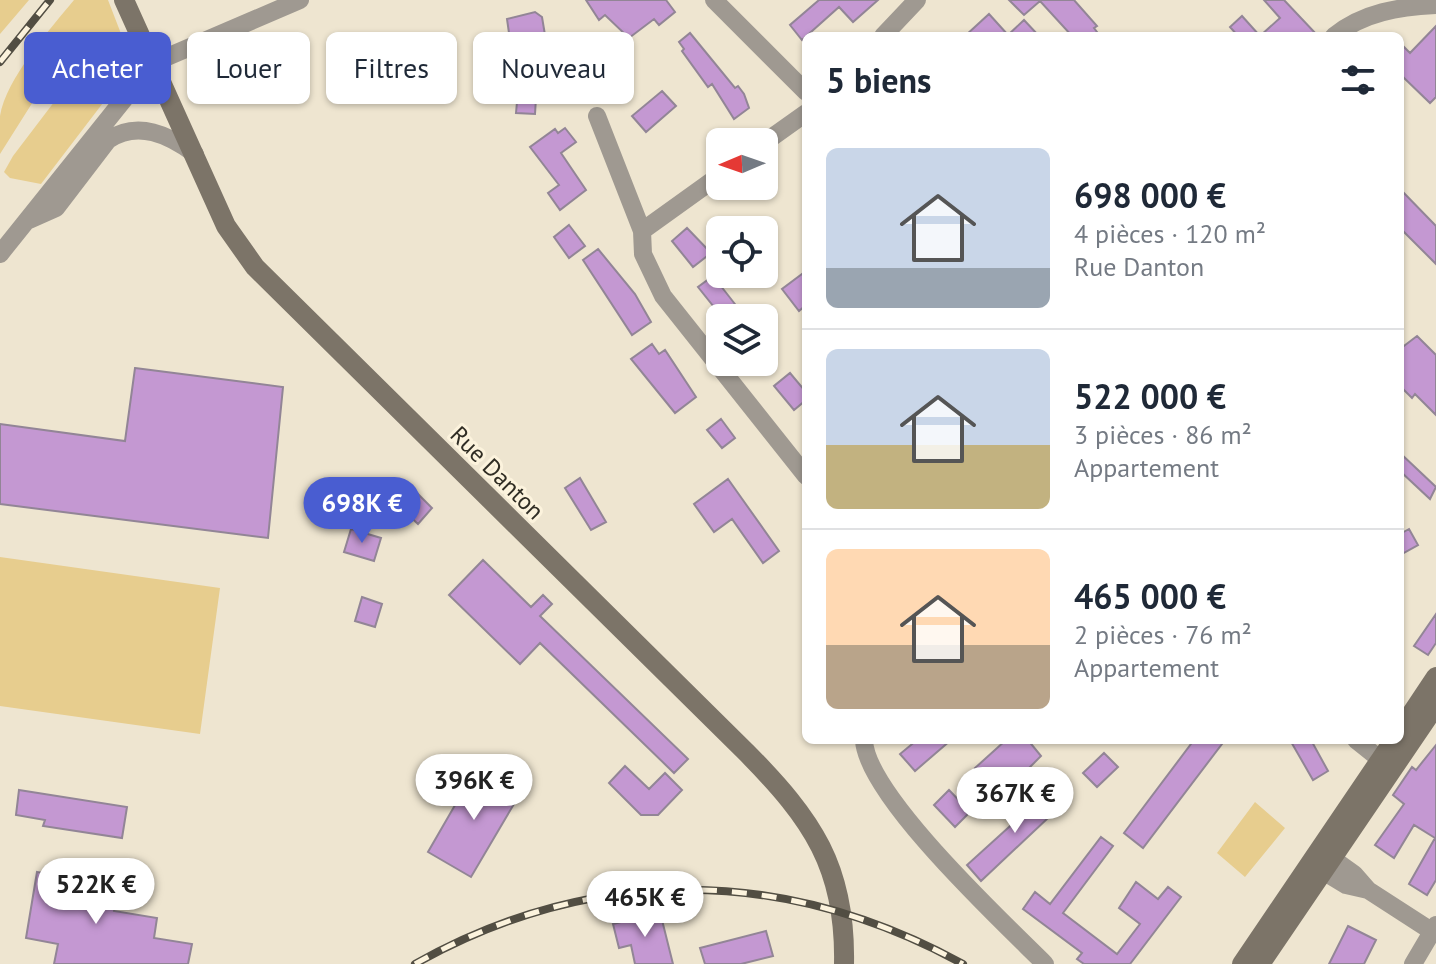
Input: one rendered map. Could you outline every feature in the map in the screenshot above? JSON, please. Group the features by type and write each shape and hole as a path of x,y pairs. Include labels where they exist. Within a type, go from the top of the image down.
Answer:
{"street":[{"name":"Rue Danton","path":"124,0 139,32"},
{"path":"171,55 300,0"},
{"path":"714,0 802,88"},
{"path":"887,32 917,0"},
{"path":"1340,32 1366,16 1406,7 1436,5"},
{"name":"Rue Danton","path":"171,102 226,226 255,267 747,753 805,815 819,839 834,880 844,964"},
{"path":"0,254 120,104"},
{"path":"597,116 642,231 643,254 663,296 802,471"},
{"path":"778,133 802,116"},
{"path":"23,223 56,208 108,140 117,134 152,131 175,140 196,155"},
{"path":"642,231 706,185"},
{"path":"1404,725 1436,677"},
{"path":"1260,964 1322,861 1387,765 1436,705"},
{"path":"865,744 874,770 912,825 1045,964"},
{"path":"1361,744 1387,765"},
{"path":"1387,765 1393,744"},
{"path":"1322,861 1357,890 1368,890 1434,930 1413,964"},
{"path":"1242,964 1322,861"}],"shaded area":[{"path":"0,0 29,0 0,34"},
{"path":"74,0 108,0 120,32 48,32"},
{"path":"24,65 24,104 32,104 0,154 0,116"},
{"path":"53,104 102,104 41,184 10,178 4,172"},
{"path":"0,557 220,588 200,734 0,706"},
{"path":"1255,802 1285,828 1245,877 1217,853"}],"building":[{"path":"586,0 666,0 675,12 659,25 654,19 634,34 623,32 605,15 599,20"},
{"path":"819,0 878,0 853,22 839,7 811,32 802,32 802,40 790,25"},
{"path":"1009,0 1074,0 1097,26 1094,28 1097,32 1068,32 1040,1 1024,15"},
{"path":"1264,0 1284,0 1314,32 1264,32 1280,18"},
{"path":"535,12 542,17 544,32 509,32 507,19"},
{"path":"989,14 1005,32 969,32"},
{"path":"1242,16 1256,32 1234,32 1230,27"},
{"path":"1024,20 1035,32 1011,32"},
{"path":"1436,26 1436,97 1430,103 1404,78 1404,47 1410,53"},
{"path":"690,33 735,88 738,86 744,94 749,108 734,119 712,84 708,87 682,51 684,49 679,42"},
{"path":"662,91 676,106 646,132 632,116"},
{"path":"517,104 536,104 535,114 516,113"},
{"path":"565,128 576,142 561,153 586,190 560,210 548,193 559,185 530,147 555,129 558,133"},
{"path":"1404,193 1436,226 1436,264 1404,232"},
{"path":"569,225 585,246 569,258 554,237"},
{"path":"687,228 706,248 706,257 693,267 672,241"},
{"path":"598,249 635,294 651,322 632,335 583,260"},
{"path":"802,274 802,308 799,311 782,289"},
{"path":"706,281 706,288 722,288 735,304 712,304 698,287"},
{"path":"1417,336 1436,355 1436,415 1415,394 1412,398 1404,390 1404,346"},
{"path":"652,344 659,354 665,350 696,397 675,413 631,359"},
{"path":"135,368 283,387 268,538 0,504 0,424 125,441"},
{"path":"790,373 802,387 802,403 794,410 774,386"},
{"path":"721,419 735,438 722,448 707,430"},
{"path":"1404,457 1436,487 1430,499 1404,475"},
{"path":"580,478 606,522 591,530 565,488"},
{"path":"728,479 779,551 763,563 732,519 714,532 694,504"},
{"path":"416,492 432,508 418,524 401,508"},
{"path":"351,529 381,538 374,561 344,552"},
{"path":"1409,529 1418,545 1404,553 1404,532"},
{"path":"483,560 531,607 543,595 552,604 540,616 688,759 674,773 540,643 520,664 449,595"},
{"path":"362,597 382,604 375,627 355,621"},
{"path":"1436,614 1436,643 1428,655 1414,646"},
{"path":"912,744 946,744 915,771 900,754"},
{"path":"1002,744 1031,744 1041,756 1002,795 975,768"},
{"path":"1191,744 1222,744 1143,848 1124,833"},
{"path":"1292,744 1313,744 1328,771 1313,780"},
{"path":"1436,745 1436,880 1427,895 1409,884 1435,838 1414,825 1394,858 1375,845 1404,804 1393,795 1412,767 1416,770"},
{"path":"1104,753 1118,767 1097,787 1083,773"},
{"path":"625,766 649,789 665,773 682,790 658,815 641,815 609,783"},
{"path":"477,767 521,792 471,877 428,852"},
{"path":"1051,789 1064,803 981,881 967,865"},
{"path":"19,790 127,807 122,838 43,826 45,820 16,815"},
{"path":"949,790 970,812 955,827 934,805"},
{"path":"1101,837 1113,846 1063,913 1117,954 1140,924 1119,908 1136,882 1158,899 1168,887 1181,897 1130,964 1084,964 1077,959 1082,953 1023,909 1035,892 1050,904"},
{"path":"37,872 118,885 114,911 157,918 154,938 192,944 188,964 54,964 58,944 26,938"},
{"path":"660,912 673,964 635,964 631,945 619,948 613,924"},
{"path":"1348,926 1376,940 1364,964 1329,964"},
{"path":"766,931 773,956 741,964 705,964 700,948"}],"railway":[{"path":"0,62 50,0"},
{"path":"415,964 482,931 551,908 619,894 689,890 758,895 827,909 895,932 963,964"}]}
